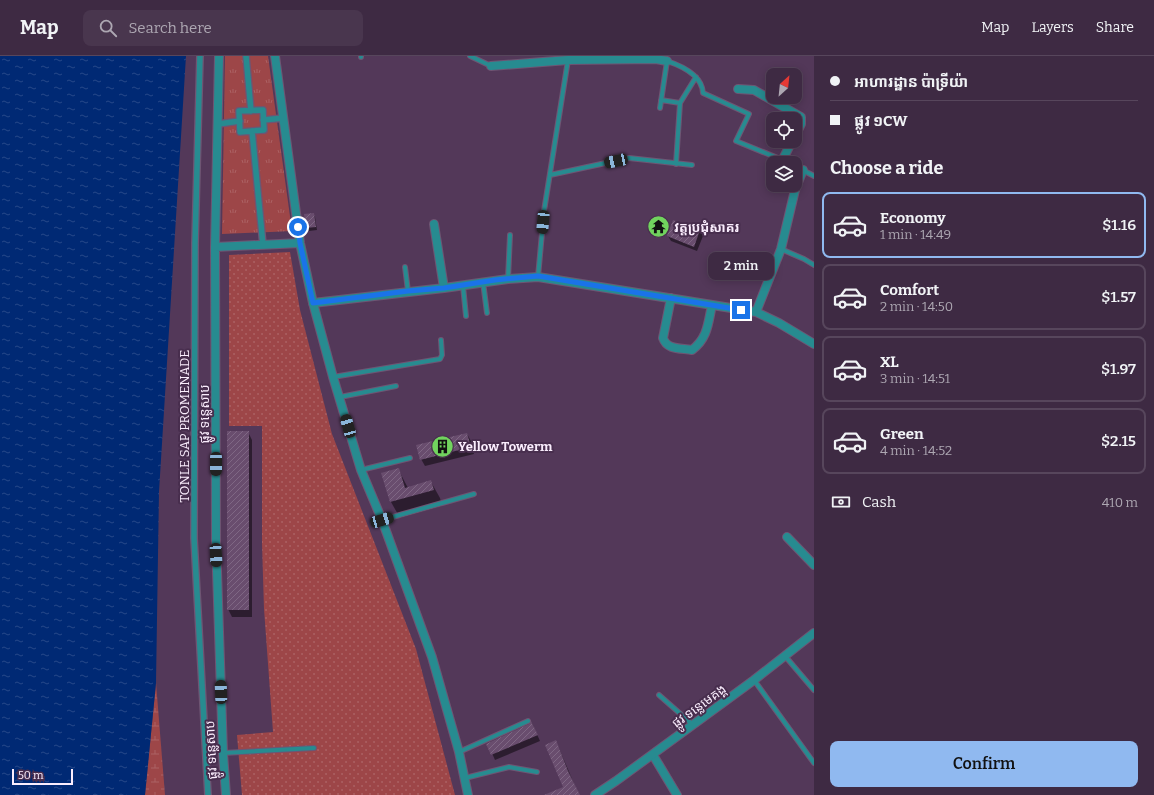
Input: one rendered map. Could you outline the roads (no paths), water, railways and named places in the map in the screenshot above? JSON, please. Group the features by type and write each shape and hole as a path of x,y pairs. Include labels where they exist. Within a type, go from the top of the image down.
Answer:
{"street":[{"name":"TONLE SAP PROMENADE","path":"200,56 195,251 194,538 208,795"},
{"name":"ផ្លូវ ទន្លេសាប","path":"219,56 215,247 216,542 223,753 226,795"},
{"path":"246,56 250,111"},
{"path":"275,56 300,243 313,303 333,377 361,470 382,520 432,657 459,752 468,795"},
{"path":"491,66 568,60 656,57 667,61"},
{"path":"738,89 754,90 792,112"},
{"path":"263,110 264,130 240,132 239,111 250,111 263,110"},
{"path":"263,120 284,118"},
{"path":"218,124 240,121"},
{"path":"252,131 263,245"},
{"path":"756,312 781,249 795,192"},
{"path":"434,224 444,288"},
{"path":"215,247 300,243"},
{"path":"313,303 538,276 756,312 779,323 814,344"},
{"path":"671,298 663,338 665,344 670,347 692,350 699,345 706,332 712,305"},
{"path":"787,537 814,565"},
{"name":"ផ្លូវ ទន្លេមេគង្គ","path":"595,795 653,755 754,680 814,633"},
{"path":"653,755 677,795"}],"lane":[{"path":"470,56 491,66"},
{"path":"538,276 544,211 568,60"},
{"path":"660,108 667,61 681,66 696,77 703,86 704,93 749,114 736,141 774,156"},
{"path":"676,164 680,103 696,77"},
{"path":"661,100 680,103"},
{"path":"550,176 629,158 692,165"},
{"path":"802,170 814,176"},
{"path":"508,279 510,235"},
{"path":"781,249 814,265"},
{"path":"405,267 408,291"},
{"path":"483,282 487,312"},
{"path":"463,285 466,316"},
{"path":"333,377 440,359 442,355 440,340"},
{"path":"340,397 396,386"},
{"path":"361,470 410,458"},
{"path":"382,520 474,494"},
{"path":"785,656 814,690"},
{"path":"754,680 814,763"},
{"path":"660,695 693,725"},
{"path":"459,752 528,722"},
{"path":"223,753 314,748"},
{"path":"465,778 509,767 537,772"}],"water":[{"path":"0,56 186,56 159,492 156,683 145,795 0,795"}],"place":[{"name":"វត្តប្រជុំសាគរ","path":"658,227"},
{"name":"Yellow Towerm","path":"443,446"}]}
